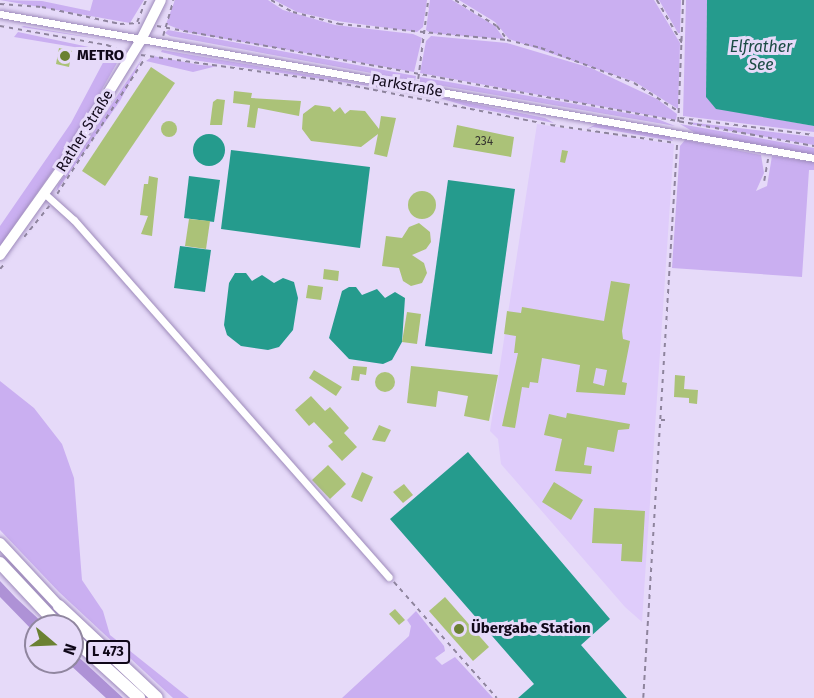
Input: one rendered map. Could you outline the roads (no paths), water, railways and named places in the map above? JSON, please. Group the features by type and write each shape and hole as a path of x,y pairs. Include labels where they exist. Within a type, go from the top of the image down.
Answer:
{"highway":[{"path":"0,563 48,614"},
{"name":"L 473","path":"59,606 157,698"},
{"name":"L 473","path":"84,648 139,698"}],"main road":[{"name":"Rather Straße","path":"3,258 49,197 142,38 161,0"},
{"name":"L 473","path":"0,543 59,606"}],"street":[{"name":"Parkstraße","path":"0,14 814,159"},
{"path":"49,197 74,220 389,577"}],"water":[{"name":"Elfrather See","path":"707,0 814,0 814,126 716,109 706,97"},
{"path":"209,134 221,138 225,150 221,162 209,166 197,162 193,150 197,138"},
{"path":"231,150 370,167 360,248 221,229"},
{"path":"189,176 220,180 214,222 184,218"},
{"path":"448,180 515,189 492,354 425,346"},
{"path":"180,246 211,250 205,292 174,288"},
{"path":"235,273 246,273 252,281 262,275 274,283 283,278 294,282 298,298 293,330 279,347 268,350 241,346 227,335 224,325 229,283"},
{"path":"349,287 356,287 362,295 377,289 385,298 395,292 405,298 402,342 392,360 383,364 349,359 329,338 342,291"},
{"path":"468,452 610,619 581,645 627,698 518,698 534,684 390,519"}],"place":[{"name":"METRO","path":"65,56"},
{"name":"Übergabe Station","path":"459,629"}]}
